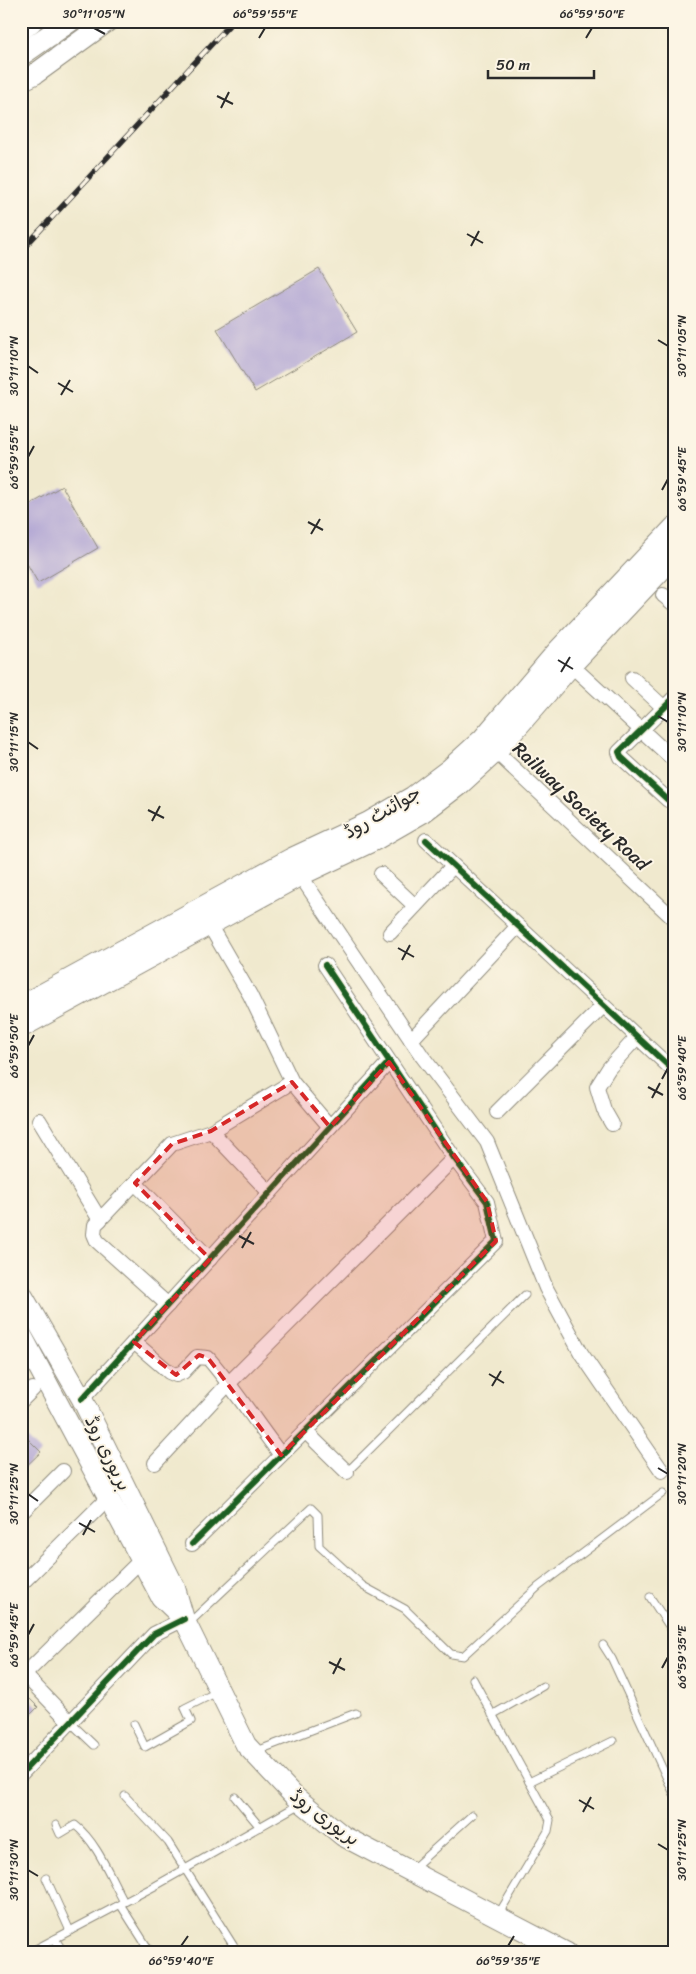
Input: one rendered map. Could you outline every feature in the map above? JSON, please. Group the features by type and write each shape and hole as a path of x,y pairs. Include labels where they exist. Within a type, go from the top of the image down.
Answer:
{"main road":[{"path":"21,30 32,21"},
{"path":"21,55 70,21"},
{"path":"21,81 35,74 108,21"},
{"name":"جوائنٹ روڈ","path":"21,1027 210,926 300,875 376,839 423,812 461,783 557,652 675,527"},
{"name":"جوائنٹ روڈ","path":"21,1006 291,859 392,810 489,745 571,665 675,555"},
{"name":"بریوری روڈ","path":"21,1293 82,1399 175,1588 185,1622 246,1745 302,1803 343,1836 497,1916 547,1946 567,1953"},
{"name":"بریوری روڈ","path":"21,1334 161,1597 185,1622"}],"street":[{"path":"663,596 675,605"},
{"path":"571,665 675,761"},
{"path":"632,678 675,718"},
{"path":"668,800 621,758 619,752 675,697"},
{"name":"Railway Society Road","path":"489,745 675,920"},
{"path":"426,840 675,1072"},
{"path":"390,933 453,866"},
{"path":"381,874 415,906"},
{"path":"300,875 411,1040 487,1142 546,1288 581,1353 662,1471"},
{"path":"210,926 250,995 292,1082 330,1127"},
{"path":"411,1040 518,926"},
{"path":"192,1544 496,1240 487,1202 454,1158 325,965"},
{"path":"497,1112 603,1006"},
{"path":"612,1124 604,1110 598,1087 609,1068 637,1037"},
{"path":"82,1399 389,1062"},
{"path":"168,1305 97,1241 94,1234 95,1226 172,1144 211,1130 292,1082"},
{"path":"40,1120 100,1220"},
{"path":"211,1130 270,1192"},
{"path":"155,1463 229,1383 454,1158"},
{"path":"134,1183 210,1259"},
{"path":"134,1342 169,1372 176,1375 196,1357 208,1358 229,1383 281,1455"},
{"path":"21,1401 33,1389"},
{"path":"306,1431 347,1472"},
{"path":"21,1513 63,1471"},
{"path":"21,1584 109,1497"},
{"path":"71,1723 22,1674 141,1560"},
{"path":"21,1774 154,1634 185,1622"}],"lane":[{"path":"347,1472 525,1295"},
{"path":"185,1622 311,1508 318,1515 319,1546 362,1586 405,1609 451,1654 462,1656 538,1587 662,1493"},
{"path":"650,1597 675,1635"},
{"path":"603,1645 612,1659 675,1796"},
{"path":"472,1679 550,1820 548,1831 497,1916"},
{"path":"492,1715 543,1686"},
{"path":"134,1724 144,1747 190,1721 185,1708 219,1690"},
{"path":"253,1752 356,1713"},
{"path":"71,1723 94,1745"},
{"path":"529,1782 613,1742"},
{"path":"125,1796 168,1842 238,1953"},
{"path":"235,1797 260,1827"},
{"path":"28,1953 184,1870 302,1803"},
{"path":"410,1871 472,1815"},
{"path":"56,1826 60,1834 75,1825 81,1830 98,1855 122,1903 151,1953"},
{"path":"46,1878 70,1931"},
{"path":"55,1939 64,1953"}],"highlighted area":[{"path":"389,1062 487,1202 496,1241 281,1455 208,1358 199,1355 176,1375 134,1342 210,1259 135,1183 172,1144 211,1131 292,1082 330,1127"}],"building":[{"path":"319,269 357,332 255,392 217,329"},
{"path":"62,486 98,548 38,583 21,553 21,510"},
{"path":"21,1432 41,1452 21,1471"},
{"path":"30,1699 38,1707 21,1724 21,1707"}],"railway":[{"path":"21,251 233,21"}],"cycle path":[{"path":"668,800 621,757 619,752 675,697"},
{"path":"426,840 675,1072"},
{"path":"192,1544 496,1241 487,1202 454,1158 325,965"},
{"path":"82,1399 389,1062"},
{"path":"21,1774 154,1634 184,1619"}]}
